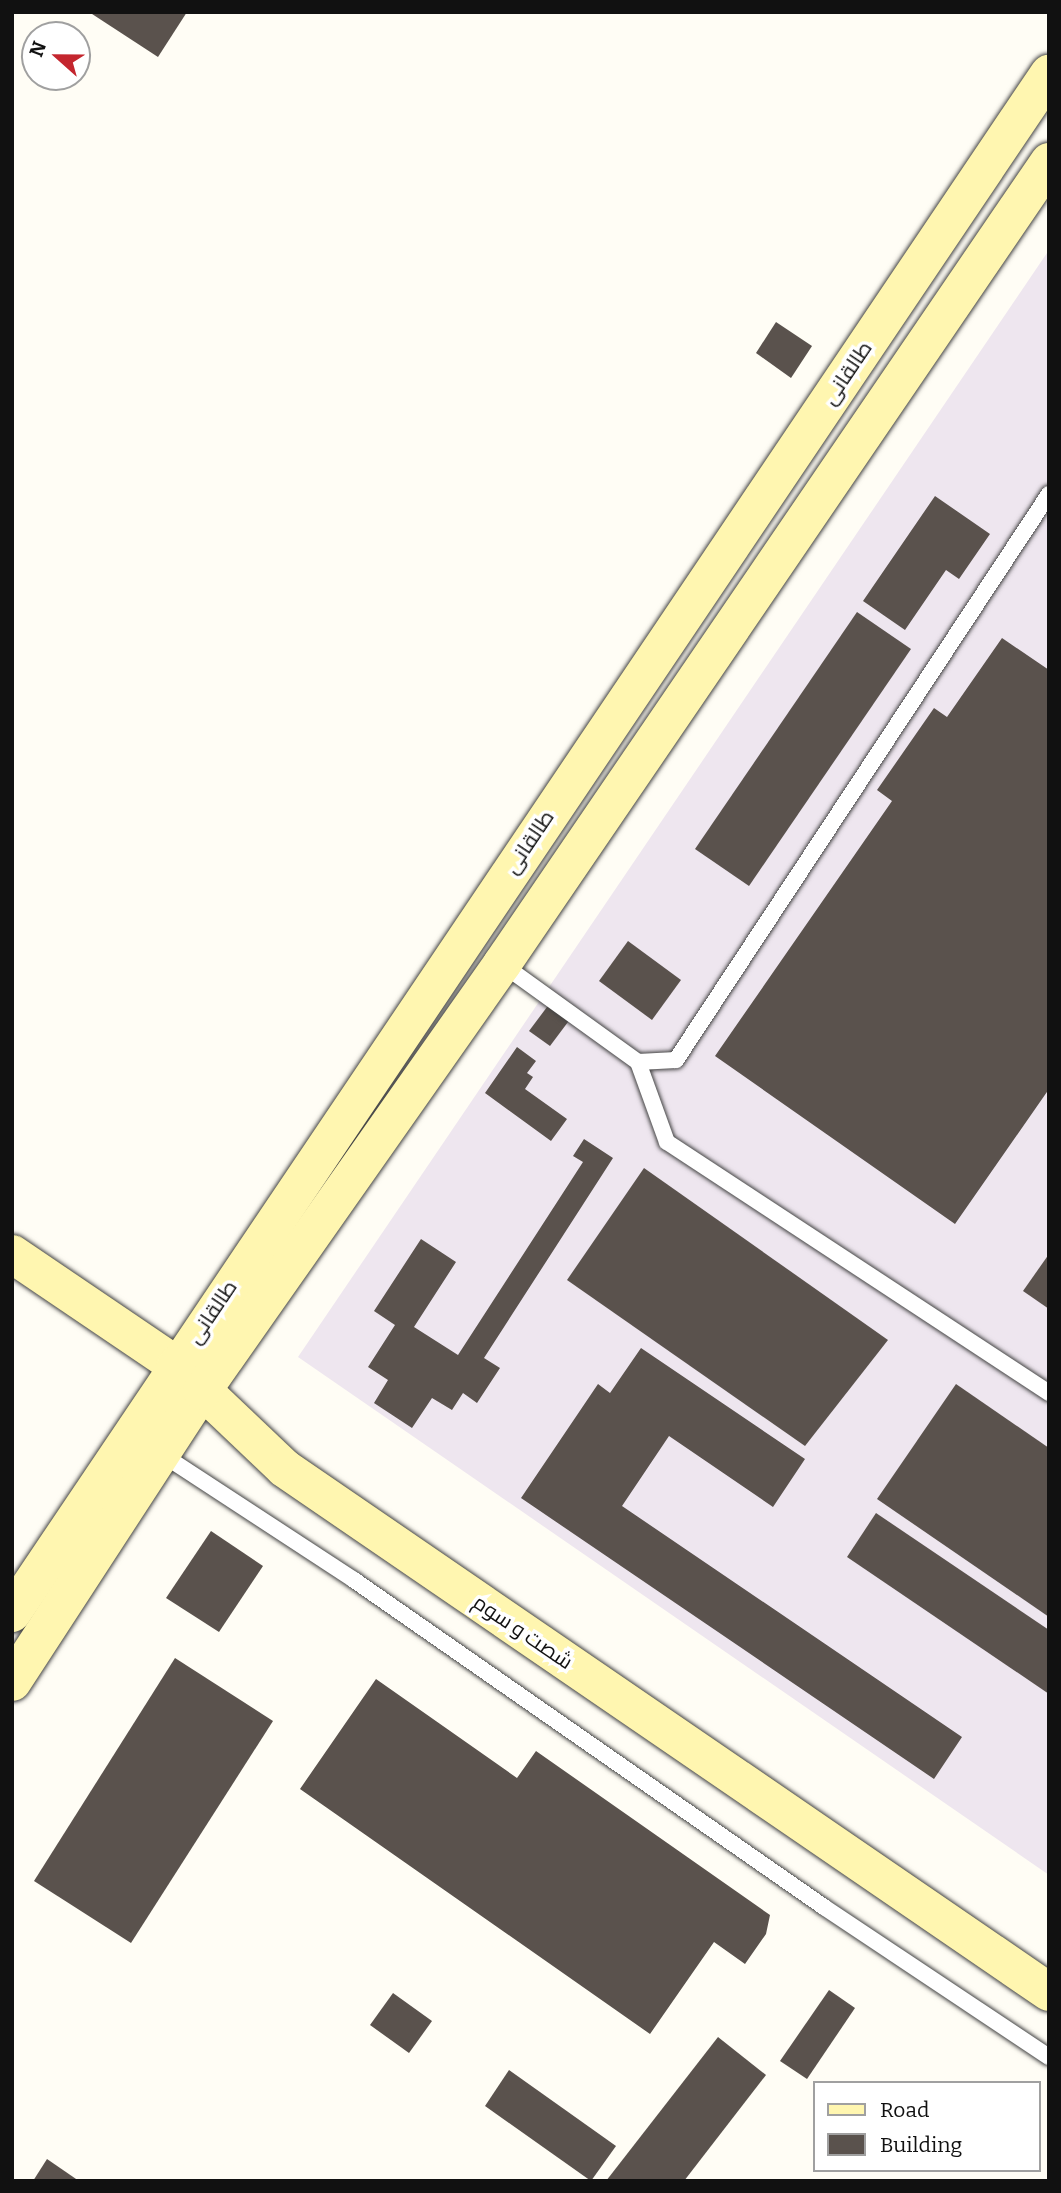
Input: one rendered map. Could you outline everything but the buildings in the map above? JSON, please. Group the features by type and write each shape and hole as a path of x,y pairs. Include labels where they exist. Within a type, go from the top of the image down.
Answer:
{"street":[{"name":"طالقانی","path":"12,1682 160,1453 189,1378 1049,74"},
{"name":"طالقانی","path":"12,1613 502,964 1049,162"},
{"name":"شصت و سوم","path":"12,1254 189,1378 284,1468 1049,1992"}],"lane":[{"path":"638,1062 677,1060 1049,494"},
{"path":"502,964 638,1062 667,1142 1049,1393"},
{"path":"160,1453 354,1580 824,1907 1049,2057"}],"shaded area":[{"path":"1049,250 1049,1875 298,1357"}]}
